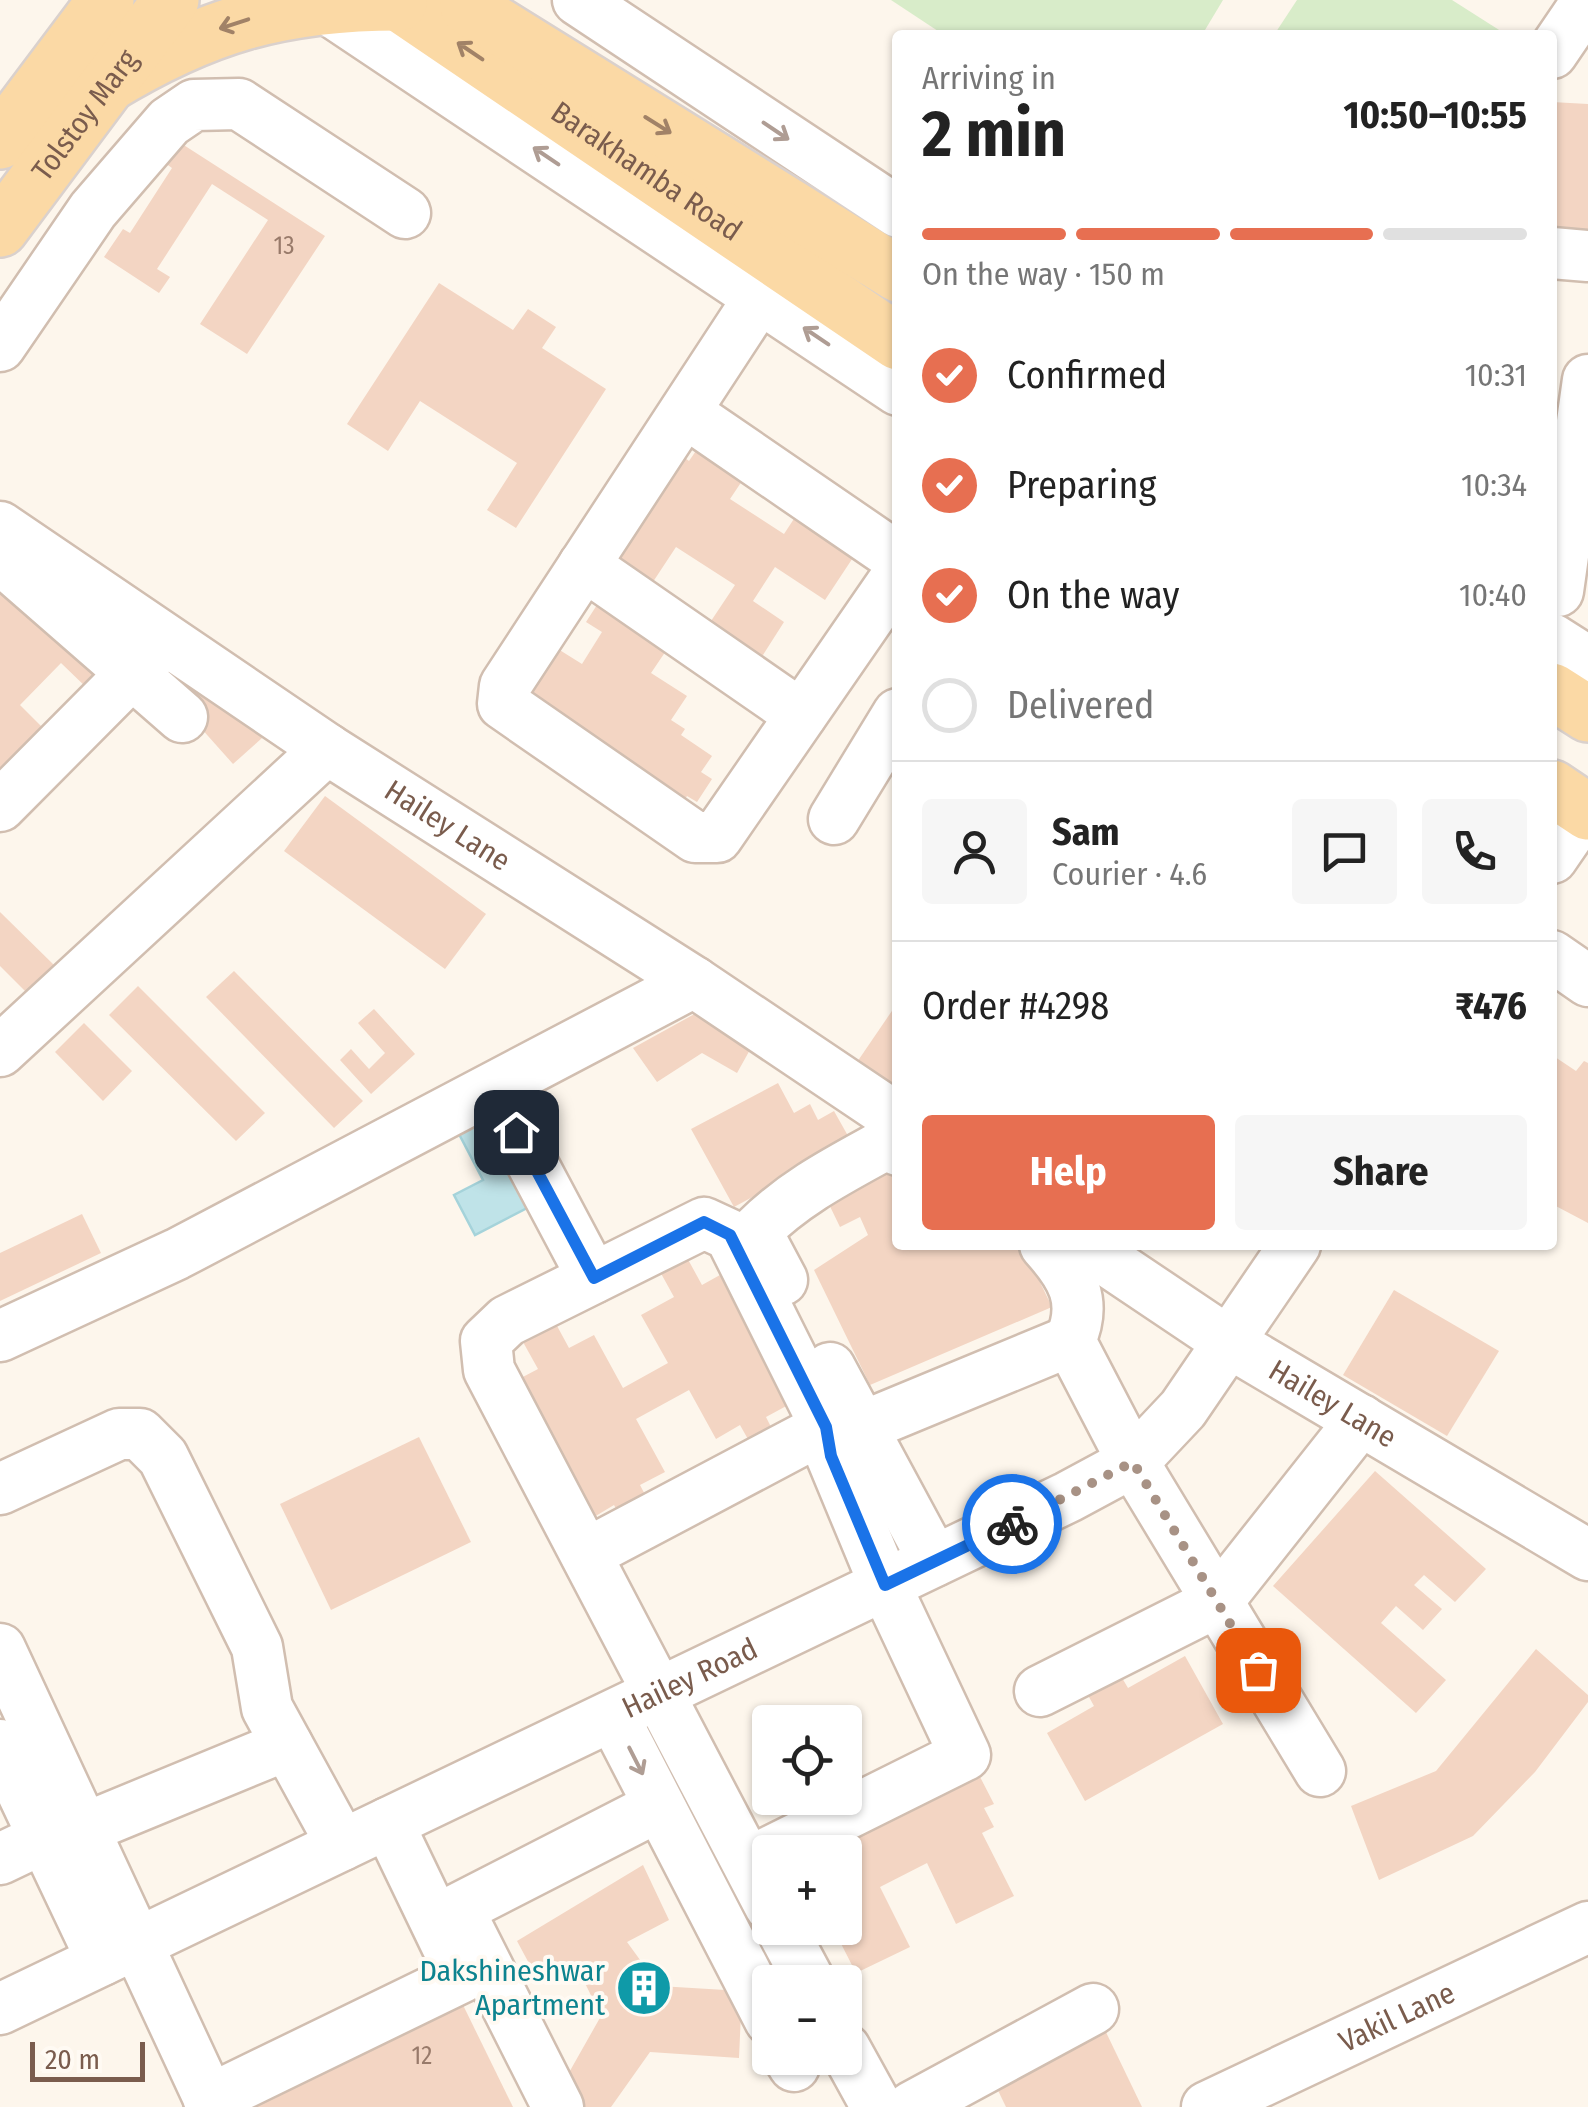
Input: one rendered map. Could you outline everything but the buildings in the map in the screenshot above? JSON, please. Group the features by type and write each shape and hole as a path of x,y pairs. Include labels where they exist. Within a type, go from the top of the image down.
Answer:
{"main road":[{"path":"79,0 82,73 149,60 196,37 245,20 322,5 396,1"},
{"name":"Tolstoy Marg","path":"82,73 106,0"},
{"name":"Tolstoy Marg","path":"0,229 21,156 82,73 171,0"},
{"name":"Barakhamba Road","path":"457,0 892,270"},
{"name":"Barakhamba Road","path":"396,1 892,338"},
{"path":"1557,693 1588,714"}],"street":[{"path":"578,0 892,208"},
{"path":"1557,45 1588,0"},
{"path":"322,5 892,386"},
{"path":"0,346 93,210 170,122 194,105 239,104 405,212"},
{"path":"21,156 93,210"},
{"path":"1557,253 1588,256"},
{"path":"760,298 584,565 502,696 503,704 695,837 717,837 892,585"},
{"path":"1588,380 1563,604 1588,662"},
{"path":"685,412 892,554"},
{"name":"Hailey Lane","path":"0,526 150,656 326,749 694,982 892,1115"},
{"path":"0,558 150,656 182,717"},
{"path":"584,565 800,715"},
{"path":"0,806 150,656"},
{"path":"834,819 892,724"},
{"path":"0,1052 326,749"},
{"path":"1557,959 1588,981"},
{"path":"0,1336 178,1254 694,982"},
{"path":"516,1132 594,1278"},
{"path":"838,1835 966,1755 885,1585 831,1456 844,1427 756,1232 784,1204 844,1167 888,1144 892,1146"},
{"path":"752,1871 489,1370 486,1340 507,1322 704,1222 730,1235 844,1427 934,1561"},
{"path":"586,1554 844,1427 1070,1340 1078,1323 1078,1299 1067,1270 1049,1250"},
{"name":"Hailey Lane","path":"1091,1250 1230,1343 1588,1555"},
{"name":"Hailey Road","path":"0,2009 1068,1497 1133,1462 1183,1410 1292,1250"},
{"path":"1070,1340 1133,1462 1320,1771"},
{"path":"1040,1691 1217,1602 1361,1420"},
{"path":"0,1489 119,1434 140,1434 163,1457 257,1647 267,1708 342,1845"},
{"path":"0,1649 42,1842"},
{"path":"612,1716 752,1985"},
{"path":"0,1745 42,1842 119,1952 211,2103 462,1977"},
{"path":"42,1842 287,1745"},
{"path":"458,1909 659,1806"},
{"path":"398,1818 458,1909 558,2107"},
{"path":"398,1818 462,1977 525,2107"},
{"name":"Vakil Lane","path":"1207,2107 1588,1927"},
{"path":"912,2107 1093,2008"},
{"path":"859,2075 877,2107"}],"green space":[{"path":"891,0 1223,0 1205,30 936,30"},
{"path":"1297,0 1452,0 1499,30 1277,30"}],"water":[{"path":"517,1103 562,1190 475,1235 454,1195 483,1180 459,1134"}],"way so far":[{"path":"1012,1524 1133,1462 1258,1670"}],"place":[{"name":"Dakshineshwar Apartment","path":"644,1988"}],"route":[{"path":"516,1132 594,1278 704,1222 730,1235 826,1427 831,1456 885,1585 1012,1524"}]}
